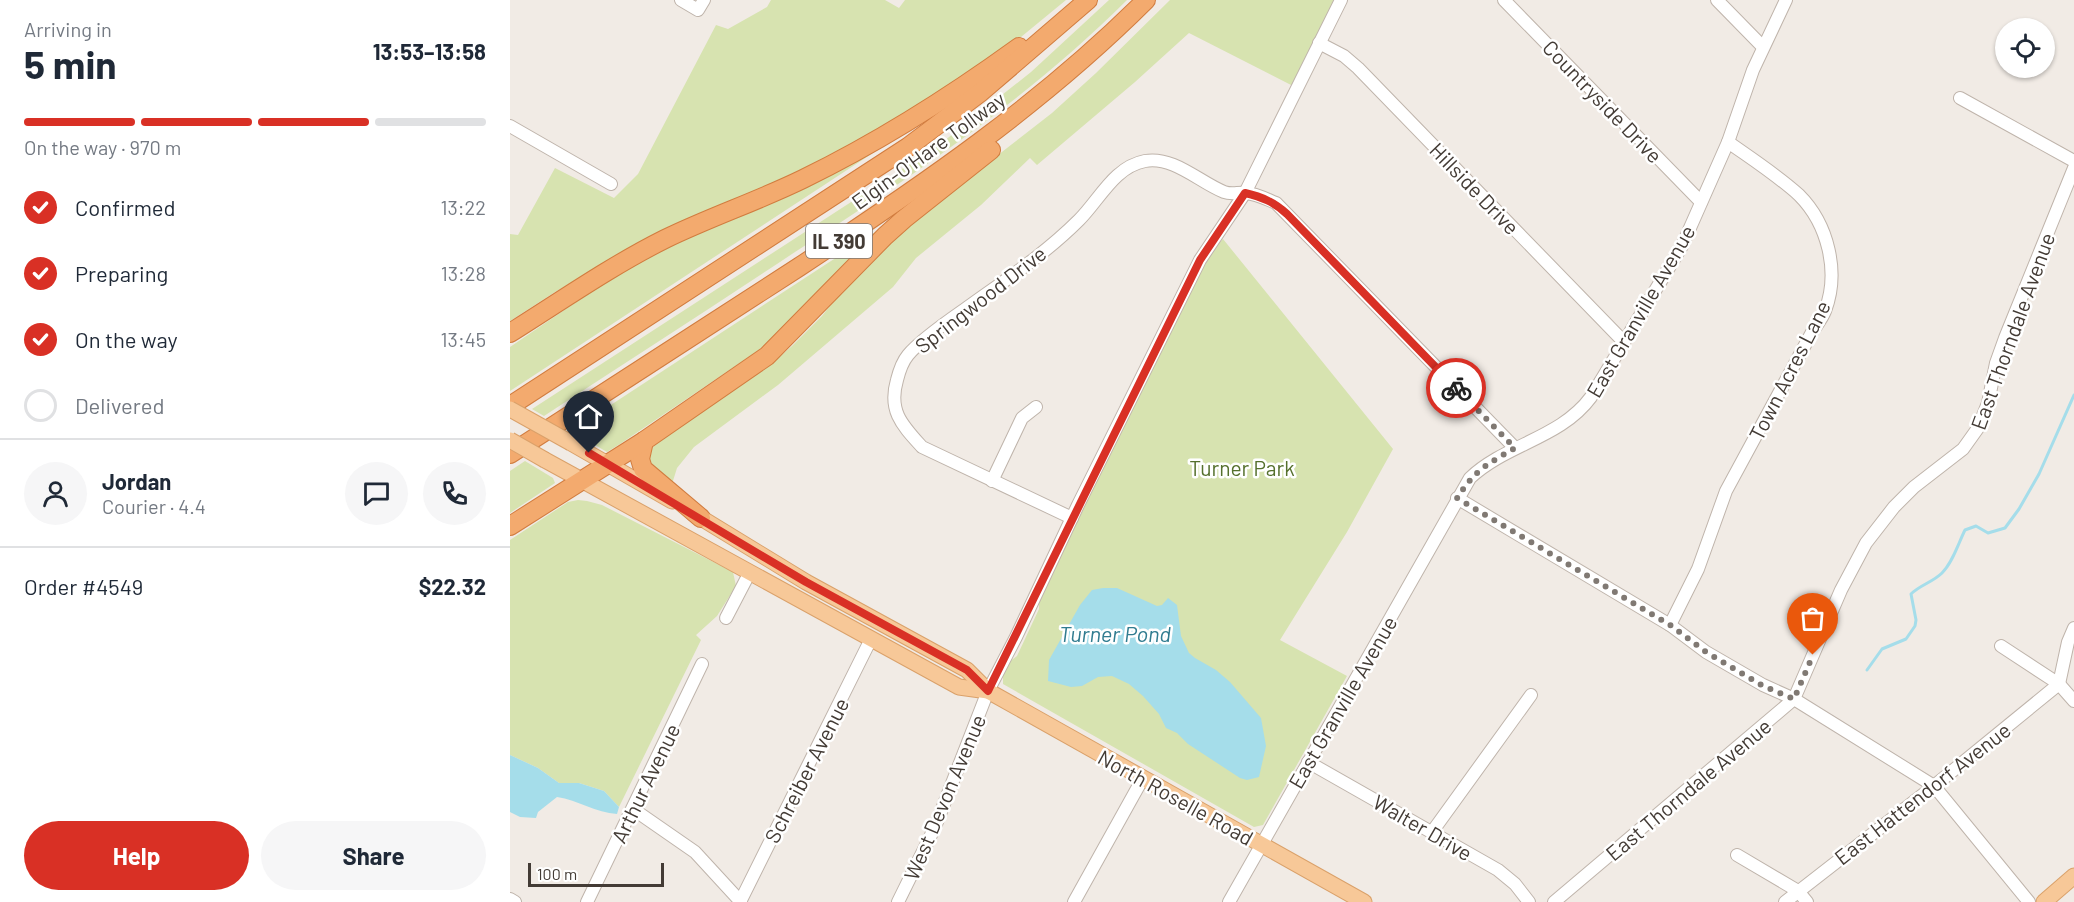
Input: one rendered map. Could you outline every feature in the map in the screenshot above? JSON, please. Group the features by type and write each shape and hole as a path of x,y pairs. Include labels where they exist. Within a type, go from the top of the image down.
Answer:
{"highway":[{"name":"Elgin-O'Hare Tollway","path":"510,407 908,147 981,92 1088,0"},
{"name":"Elgin-O'Hare Tollway","path":"510,454 890,207 965,155 1065,76 1146,0"},
{"path":"510,333 619,264 667,238 800,181 898,129 968,84 1028,40 1067,19"},
{"path":"510,526 644,441 767,356 904,219 1045,106 1065,76"},
{"path":"644,441 640,459 643,469 701,518"}],"main road":[{"name":"North Roselle Road","path":"510,407 806,582 967,670 988,691 1364,902"},
{"name":"North Roselle Road","path":"510,440 959,687 988,691"},
{"path":"2044,902 2074,876"}],"street":[{"path":"681,0 701,5"},
{"name":"West Devon Avenue","path":"898,902 935,827 988,691 1072,518 1200,260 1245,193 1341,0"},
{"name":"Countryside Drive","path":"1504,0 1701,202"},
{"path":"1717,0 1763,47"},
{"name":"East Granville Avenue","path":"1229,902 1470,478 1515,448 1560,426 1583,409 1682,246 1728,142 1753,70 1786,0"},
{"name":"Hillside Drive","path":"1319,43 1344,56 1358,68 1624,342"},
{"path":"1960,98 2074,161"},
{"path":"510,126 611,184"},
{"name":"Town Acres Lane","path":"1670,625 1698,569 1726,491 1825,312 1831,288 1832,273 1827,239 1815,215 1788,186 1728,142"},
{"name":"Springwood Drive","path":"1072,518 922,447 904,427 892,400 897,378 908,355 943,325 1035,259 1089,210 1118,174 1126,168 1149,160 1174,165 1225,192 1235,195 1245,193 1276,203 1515,448"},
{"name":"East Thorndale Avenue","path":"1554,902 1794,699 1841,590 1866,543 1894,507 1963,449 1978,428 1988,404 1996,363 2005,338 2074,168"},
{"path":"992,481 1022,418 1036,407"},
{"path":"1457,498 1670,625 1706,652 1755,681 1794,699 1934,786 2029,902"},
{"path":"726,618 750,572"},
{"path":"2059,684 2068,642 2074,628"},
{"name":"Schreiber Avenue","path":"740,902 872,639"},
{"path":"2001,646 2059,684 2074,701"},
{"name":"Arthur Avenue","path":"587,902 702,664"},
{"name":"East Hattendorf Avenue","path":"1785,902 1934,786 2059,684"},
{"path":"1431,832 1531,695"},
{"name":"Walter Drive","path":"1308,762 1506,876 1529,902"},
{"path":"1074,902 1143,778"},
{"path":"633,808 695,852 740,902"},
{"path":"1737,855 1798,891 1807,902"},
{"path":"510,899 515,902"}],"green space":[{"path":"771,0 885,0 899,8 905,0 1066,0 1021,37 958,82 839,154 627,250 510,321 510,234 518,235 555,168 614,198 638,174 716,25 728,29 767,7"},
{"path":"1109,0 1127,0 1050,71 925,165 839,224 544,416 532,409 939,145 1031,72"},
{"path":"1170,0 1335,0 1293,86 1189,33 1037,165 1030,158 981,205 916,258 893,287 778,385 694,447 677,468 672,484 649,464 649,452 654,446 671,431 769,366 822,316 843,289 909,224 1052,113"},
{"path":"905,132 510,391 510,347 629,266"},
{"path":"883,227 794,319 759,350 620,444 607,452 571,431"},
{"name":"Turner Park","path":"1223,239 1393,449 1347,532 1280,640 1347,676 1263,825 1254,827 1003,684 1003,673 1009,662 1017,656 1039,609 1039,598 1211,251"},
{"path":"525,461 553,478 555,483 510,513 510,471"},
{"path":"578,500 602,505 733,572 736,586 717,616 696,635 701,640 619,807 604,791 579,783 559,783 538,768 510,755 510,540 568,502"}],"water":[{"name":"Turner Pond","path":"1117,588 1157,606 1162,605 1168,598 1177,605 1181,636 1189,653 1230,682 1261,718 1266,746 1259,777 1247,780 1240,778 1188,744 1177,733 1166,728 1159,714 1143,696 1129,684 1112,676 1098,677 1082,686 1071,687 1048,681 1049,660 1080,605 1092,590"},
{"path":"510,755 538,768 559,783 579,783 604,791 619,807 617,814 557,797 538,812 536,818 520,817 510,812"}],"waterway":[{"path":"1867,670 1882,649 1906,639 1915,626 1916,620 1911,594 1946,569 1965,530 1976,526 1988,533 2005,528 2039,474 2074,395"}],"way so far":[{"path":"1456,388 1515,448 1479,470 1470,478 1457,498 1670,625 1706,652 1763,686 1794,699 1813,655"}],"route":[{"path":"589,453 806,582 967,670 988,691 1200,260 1245,193 1276,203 1456,388"}]}
